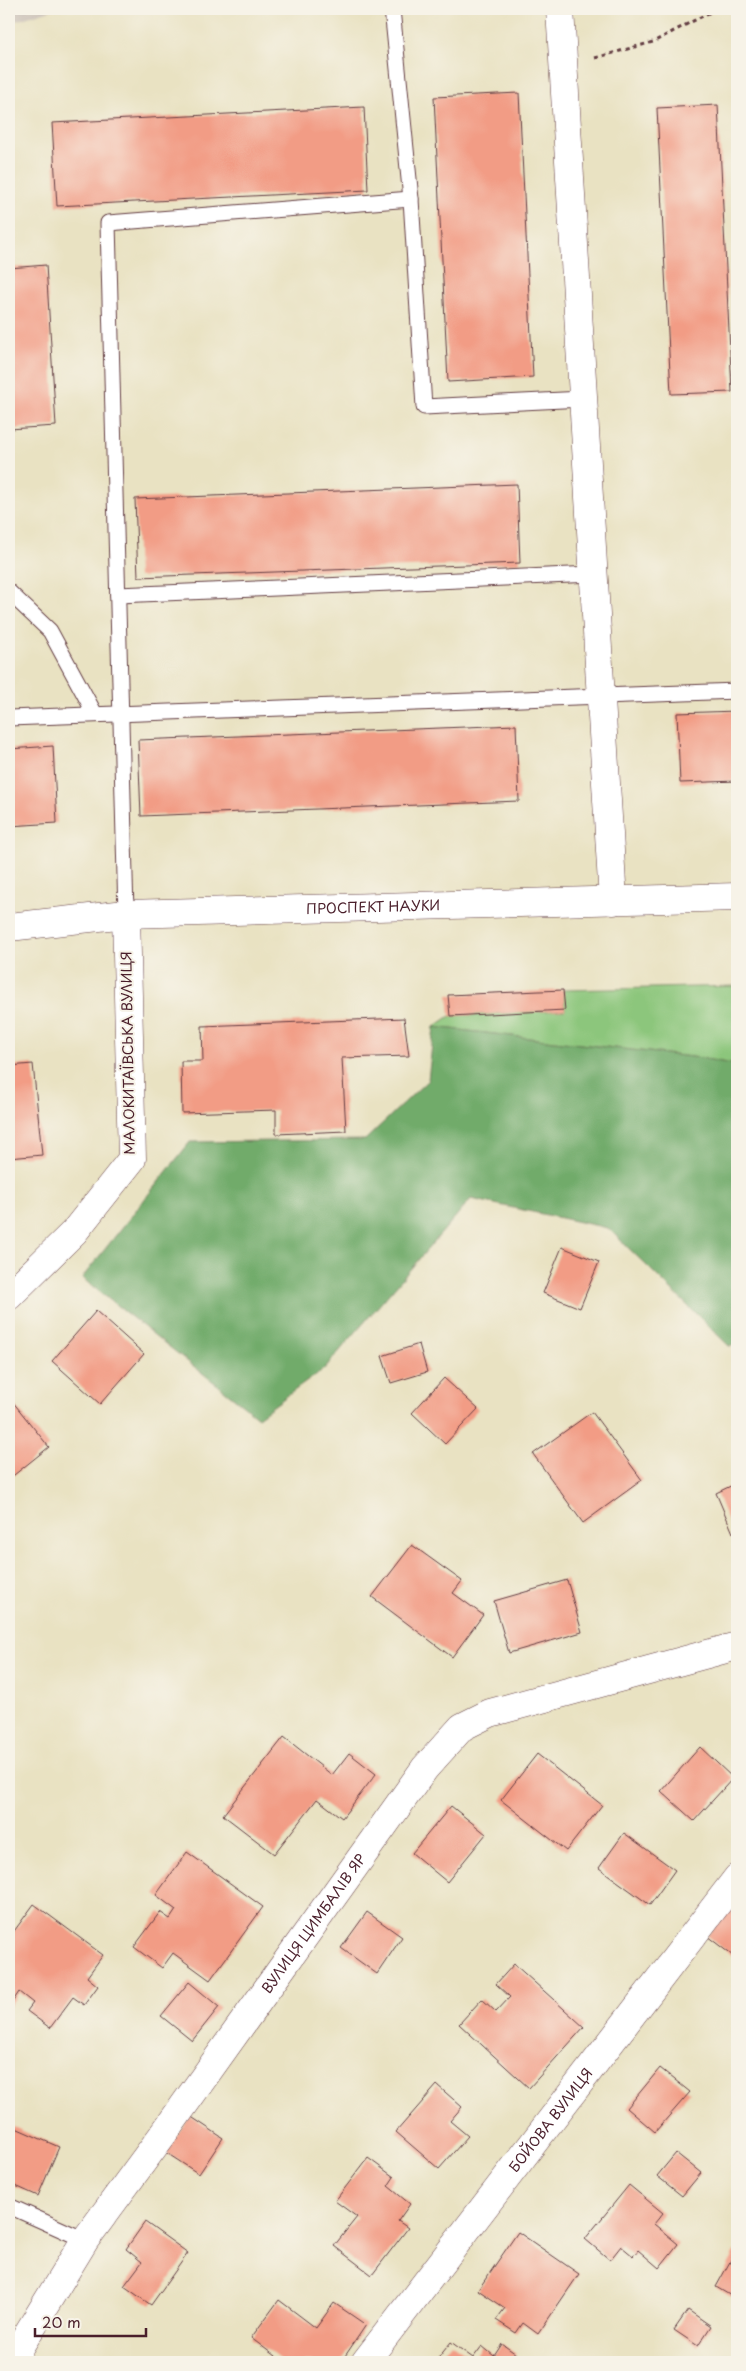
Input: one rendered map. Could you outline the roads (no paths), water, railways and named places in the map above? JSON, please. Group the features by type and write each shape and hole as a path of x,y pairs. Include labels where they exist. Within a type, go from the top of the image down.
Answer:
{"street":[{"path":"560,9 613,901"},
{"name":"ПРОСПЕКТ НАУКИ","path":"9,927 126,914 737,898"},
{"name":"МАЛОКИТАЇВСЬКА ВУЛИЦЯ","path":"9,1296 74,1232 132,1159 126,914"},
{"name":"ВУЛИЦЯ ЦИМБАЛІВ ЯР","path":"14,2362 20,2346 85,2240 420,1776 462,1728 490,1713 737,1646"},
{"name":"БОЙОВА ВУЛИЦЯ","path":"365,2362 737,1878"}],"lane":[{"path":"392,9 411,199 424,407 583,400"},
{"path":"126,914 119,713 118,595 108,223 411,199"},
{"path":"118,595 593,574"},
{"path":"9,592 50,631 94,714"},
{"path":"9,718 601,698 737,691"},
{"path":"9,2206 85,2240"}]}
